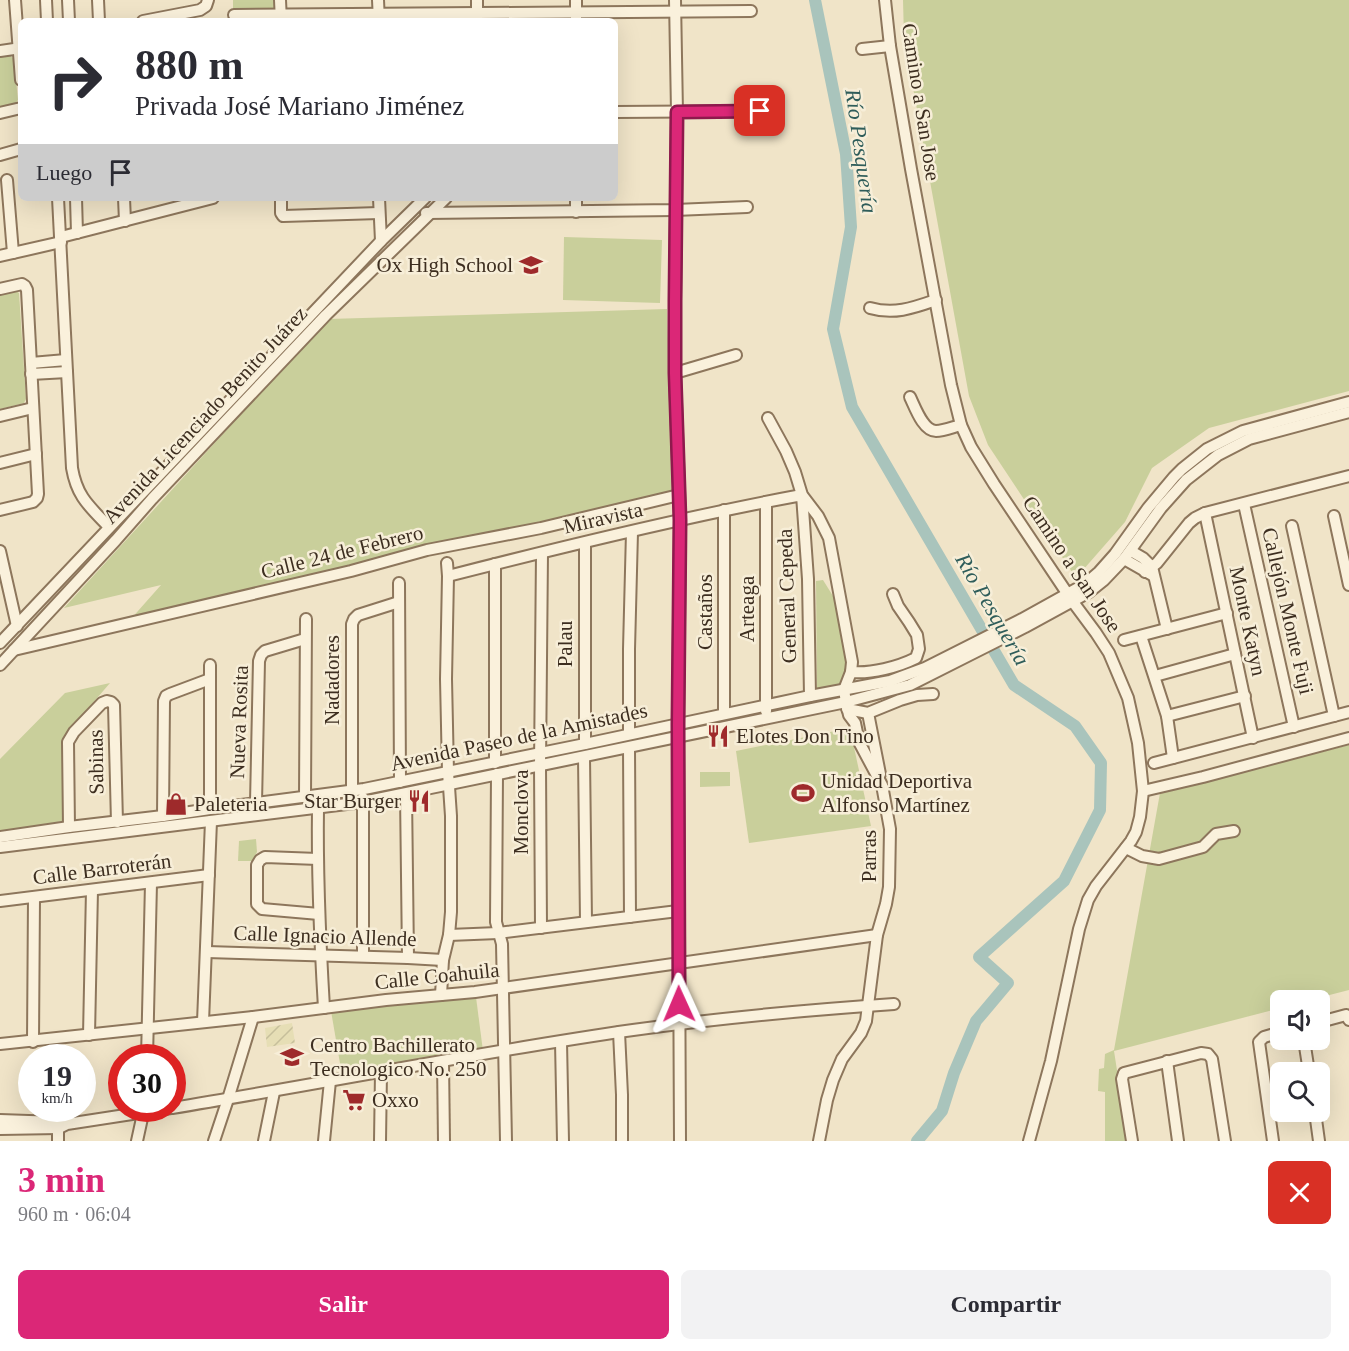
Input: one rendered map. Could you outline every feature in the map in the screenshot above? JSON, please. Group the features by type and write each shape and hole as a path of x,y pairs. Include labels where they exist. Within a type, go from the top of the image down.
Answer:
{"street":[{"path":"15,0 18,29"},
{"path":"46,0 47,18"},
{"path":"68,0 69,18"},
{"path":"98,0 99,18"},
{"path":"280,0 281,18"},
{"path":"378,0 379,18"},
{"path":"477,0 477,18"},
{"path":"576,0 576,17"},
{"path":"675,0 677,112 675,373 680,495 678,724 680,1141"},
{"name":"Camino a San Jose","path":"885,0 890,46 951,385 961,425 982,465 1109,653 1128,698 1138,743 1143,791 1136,832 1096,885 1088,900 1079,929 1051,1060 1029,1141"},
{"path":"159,18 200,10 207,3"},
{"path":"234,15 275,14 281,18 477,18 752,11"},
{"path":"862,49 890,46"},
{"path":"0,51 18,48"},
{"path":"0,113 18,109"},
{"path":"618,112 760,111"},
{"path":"0,155 18,151"},
{"path":"7,180 14,253"},
{"path":"58,201 71,460 75,483 80,495 109,527"},
{"path":"76,201 77,233"},
{"path":"124,201 125,220"},
{"path":"0,256 61,240 77,233 201,201"},
{"path":"281,201 281,213 284,216 379,213"},
{"path":"379,201 381,241"},
{"name":"Avenida Licenciado Benito Juárez","path":"0,644 142,491 422,201"},
{"name":"Avenida Licenciado Benito Juárez","path":"0,665 152,499 326,315 443,201"},
{"path":"576,201 576,212"},
{"path":"408,214 747,207"},
{"path":"0,289 22,284 27,290 38,494 29,503 0,510"},
{"path":"870,308 904,310 936,300"},
{"path":"675,373 736,355"},
{"path":"31,369 66,360"},
{"path":"31,369 67,372"},
{"path":"910,397 924,426 929,430 938,431 961,425"},
{"name":"Avenida Paseo de la Amistades","path":"1070,598 1099,572 1124,543 1148,508 1174,477 1207,449 1243,431 1349,402"},
{"path":"0,416 33,408"},
{"name":"Avenida Paseo de la Amistades","path":"0,837 69,827 104,829 117,822 163,816 211,821 363,802 630,748 846,700 916,672 1024,623 1070,598 1089,592 1128,555 1161,508 1186,480 1218,455 1250,440 1349,412"},
{"path":"768,418 786,451 802,495 818,516 829,538 851,650 852,662 846,700 868,713 882,785"},
{"path":"0,463 36,454"},
{"path":"1151,571 1189,523 1205,513 1349,476"},
{"path":"142,491 152,499"},
{"name":"Calle 24 de Febrero","path":"14,650 340,574 427,550 541,528 680,495"},
{"name":"Miravista","path":"448,576 680,520 802,495"},
{"name":"General Cepeda","path":"802,495 808,579 810,696"},
{"name":"Arteaga","path":"766,502 765,705 767,717"},
{"name":"Callejón Monte Fuji","path":"1244,504 1294,727"},
{"name":"Castaños","path":"724,510 724,714"},
{"name":"Monte Katyn","path":"1205,513 1253,738"},
{"path":"1334,516 1349,585"},
{"path":"1292,526 1334,716"},
{"path":"629,734 632,532"},
{"name":"Palau","path":"585,543 585,744"},
{"path":"0,551 18,626"},
{"name":"Monclova","path":"541,928 542,553"},
{"path":"1128,555 1151,571 1167,629"},
{"path":"441,995 443,960 449,935 451,912 451,816 448,785 446,679 447,562"},
{"path":"495,564 495,763"},
{"path":"399,583 400,782"},
{"path":"851,672 861,673 902,665 916,658 919,649 916,635 892,594"},
{"name":"Nadadores","path":"352,790 352,624 358,615 399,602"},
{"path":"1124,640 1227,613"},
{"path":"305,797 306,619"},
{"path":"1141,636 1167,716 1173,758"},
{"name":"Nueva Rosita","path":"256,803 259,661 265,651 305,639"},
{"path":"1155,676 1235,654"},
{"path":"210,664 210,809"},
{"path":"163,816 164,701 170,694 210,679"},
{"path":"868,713 917,695 933,694"},
{"name":"Avenida Paseo de la Amistades","path":"0,847 104,829 191,818 210,809 364,789 810,696 846,700"},
{"path":"1167,716 1245,696"},
{"name":"Parras","path":"819,1141 833,1080 842,1059 861,1033 866,1021 877,935 888,896 890,870 890,829 882,785 859,742 846,700"},
{"name":"Sabinas","path":"69,827 68,742 74,732 102,703 111,702 114,705 117,822"},
{"path":"1154,763 1349,712"},
{"path":"1143,791 1349,738"},
{"path":"630,748 630,917"},
{"path":"584,757 586,922"},
{"path":"497,774 496,922 502,944 506,1141"},
{"path":"363,956 364,789"},
{"path":"406,794 408,958"},
{"path":"278,801 278,814"},
{"path":"318,808 319,914 324,1008"},
{"path":"203,1022 211,821"},
{"path":"1125,848 1142,856 1159,859 1203,847 1215,834 1234,831"},
{"path":"318,859 265,857 260,860 257,865 257,903 262,909 319,914"},
{"name":"Calle Barroterán","path":"0,901 209,875"},
{"path":"147,1044 151,883"},
{"path":"89,1035 92,891"},
{"path":"33,1041 34,898"},
{"path":"449,935 498,933 678,911"},
{"name":"Calle Coahuila","path":"0,1044 504,988 877,935"},
{"name":"Calle Ignacio Allende","path":"207,952 443,960"},
{"path":"186,1106 619,1032 726,1018 894,1004"},
{"path":"1330,1020 1344,1016 1348,1018"},
{"path":"214,1141 253,1017"},
{"path":"619,1032 622,1141"},
{"path":"1270,1035 1260,1040 1259,1046 1273,1141"},
{"path":"561,1042 563,1141"},
{"path":"1132,1141 1123,1076 1127,1072 1167,1061 1195,1054 1208,1054 1212,1059 1225,1141"},
{"path":"442,1061 444,1141"},
{"path":"1167,1061 1178,1141"},
{"path":"380,1141 381,1072"},
{"path":"324,1141 330,1081"},
{"path":"264,1141 274,1092"},
{"path":"0,1129 61,1125 108,1117"},
{"path":"0,1120 61,1125"},
{"path":"137,1141 141,1122"},
{"path":"1316,1122 1319,1141"},
{"path":"58,1141 61,1125"}],"shaded area":[{"path":"292,1023 295,1043 267,1047 265,1028"}],"green space":[{"path":"233,0 277,0 277,7 273,11 233,11"},
{"path":"903,0 1349,0 1349,391 1209,428 1152,468 1125,522 1076,578 988,445 969,396 904,38"},
{"path":"11,56 14,60 18,100 14,105 0,108 0,57"},
{"path":"564,237 662,240 660,303 563,300"},
{"path":"16,291 19,293 26,399 24,403 0,409 0,294"},
{"path":"667,309 673,488 669,494 432,546 130,620 161,585 64,608 328,319"},
{"path":"823,580 838,604 846,638 849,683 817,690 816,581"},
{"path":"110,683 66,734 64,821 0,831 0,759 65,693"},
{"name":"Unidad Deportiva Alfonso Martínez","path":"840,730 852,738 871,826 749,843 736,751"},
{"path":"1349,745 1349,990 1330,995 1330,990 1270,990 1270,1011 1114,1051 1128,1141 1105,1141 1105,1092 1098,1091 1099,1069 1104,1068 1105,1054 1114,1050 1160,793"},
{"path":"700,772 730,772 730,786 700,787"},
{"path":"256,839 257,852 252,861 238,861 239,841"},
{"path":"476,997 483,1051 342,1075 331,1011"}],"waterway":[{"name":"Río Pesquería","path":"815,0 846,154 851,227 833,329 852,407 1014,685 1075,726 1101,763 1100,810 1064,881 979,957 1008,983 976,1021 954,1073 942,1111 917,1141"}],"place":[{"name":"Ox High School","path":"531,265"},
{"name":"Elotes Don Tino","path":"718,736"},
{"name":"Unidad Deportiva Alfonso Martínez","path":"803,793"},
{"name":"Star Burger","path":"419,801"},
{"name":"Paleteria","path":"176,804"},
{"name":"Centro Bachillerato Tecnologico No. 250","path":"292,1057"},
{"name":"Oxxo","path":"354,1100"}],"route":[{"path":"679,1004 680,520 675,373 677,112 760,111"}]}
